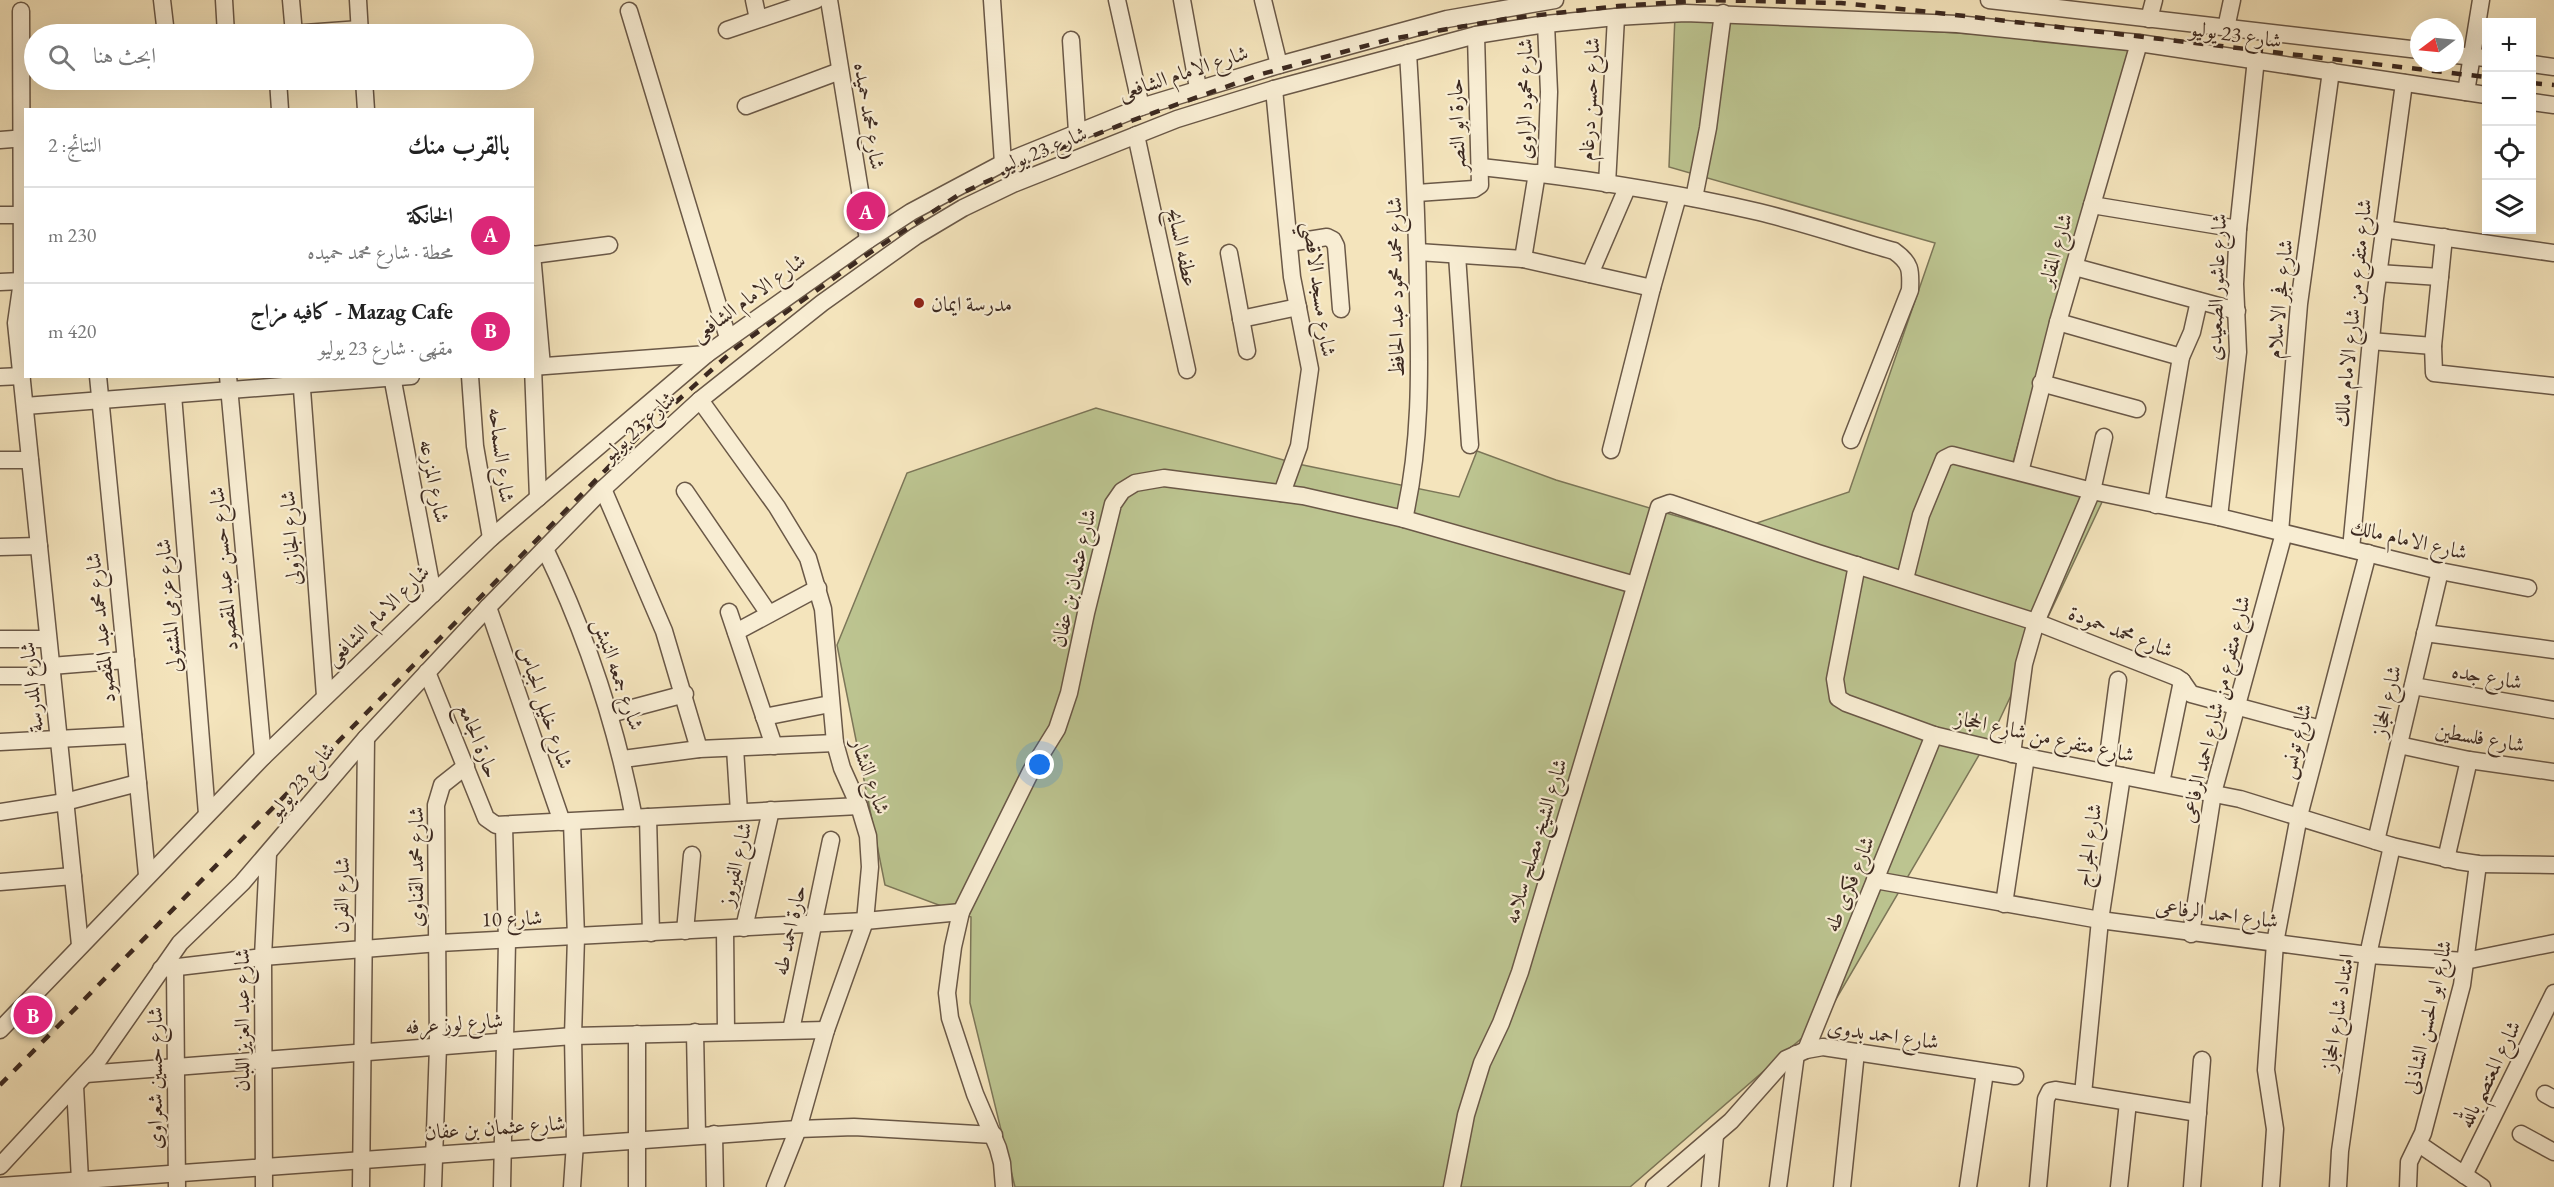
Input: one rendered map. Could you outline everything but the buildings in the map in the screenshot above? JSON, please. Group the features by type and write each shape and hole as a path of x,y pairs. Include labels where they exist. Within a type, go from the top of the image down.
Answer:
{"street":[{"path":"162,0 165,24"},
{"path":"224,0 225,24"},
{"path":"291,0 292,24"},
{"path":"358,0 360,24"},
{"path":"754,0 758,20"},
{"path":"727,30 816,0"},
{"name":"شارع محمد حميده","path":"829,0 868,240"},
{"path":"992,0 1003,163"},
{"path":"1117,0 1141,107"},
{"path":"1182,0 1198,88"},
{"path":"1263,0 1279,65"},
{"name":"شارع الامام الشافعى","path":"325,696 491,538 707,354 868,240 920,207 1003,163 1141,107 1198,88 1447,19 1555,0"},
{"path":"1989,0 2100,6 2149,19 2410,49"},
{"path":"2149,19 2154,0"},
{"path":"2226,28 2232,0"},
{"path":"2466,92 2481,0"},
{"name":"شارع المدرسة","path":"21,10 24,30"},
{"path":"628,11 728,338"},
{"name":"شارع 23 يوليو","path":"0,1166 81,1080 113,1041 168,968 180,943 268,854 366,738 427,672 603,489 700,400 822,303 916,236 963,208 1013,184 1177,119 1274,89 1476,35 1546,24 1685,12 1957,24 2139,43 2482,94"},
{"path":"1611,450 1652,288 1686,197 1708,129 1723,13"},
{"name":"شارع حسن درغام","path":"1607,184 1616,17"},
{"name":"شارع محمود الراوى","path":"1523,259 1541,174 1549,92 1546,24"},
{"name":"حارة ابو النصر","path":"1417,194 1474,189 1480,185 1476,35"},
{"path":"1071,40 1077,132"},
{"name":"شارع المقابر","path":"2020,472 2041,383 2139,43"},
{"name":"شارع محمد محمود عبد الحافظ","path":"1404,519 1414,467 1419,404 1417,194 1408,53"},
{"name":"شارع عاشور الصعيدى","path":"2219,517 2238,352 2235,284 2238,229 2256,59"},
{"path":"2536,65 2554,67"},
{"path":"746,106 840,71"},
{"name":"شارع فجر الاسلام","path":"2282,532 2299,304 2331,71"},
{"name":"شارع متفرع من شارع الامام مالك","path":"2351,549 2370,340 2404,83"},
{"name":"شارع مسجد الاقصي","path":"1274,89 1289,243 1310,369 1299,446 1282,493"},
{"name":"شارع المدرسة","path":"25,108 26,90"},
{"path":"279,90 280,108"},
{"path":"365,90 366,108"},
{"path":"2536,103 2554,105"},
{"name":"شارع المدرسة","path":"24,122 22,289 16,323 80,945"},
{"name":"عطفه السايح","path":"1136,135 1187,370"},
{"path":"0,140 23,138"},
{"path":"1480,167 1541,174 1686,197 1762,213 1894,251 1906,260 1911,273 1910,290 1851,440"},
{"path":"1590,274 1627,188"},
{"path":"2092,205 2238,229"},
{"path":"0,215 24,215"},
{"path":"2383,229 2554,253"},
{"path":"1289,243 1328,237 1333,240 1336,246 1341,309"},
{"path":"2444,237 2433,346 2434,373 2554,386"},
{"path":"534,255 609,245"},
{"path":"1418,252 1523,259 1652,288"},
{"path":"1229,253 1247,351"},
{"path":"1456,255 1470,445"},
{"path":"2075,267 2237,311"},
{"path":"2378,273 2440,277"},
{"path":"0,282 22,289"},
{"path":"534,292 538,498"},
{"path":"2156,505 2181,357 2192,332 2199,301"},
{"path":"1241,319 1298,307"},
{"path":"2058,322 2181,357"},
{"path":"2370,340 2433,346"},
{"path":"536,367 707,354"},
{"path":"0,377 22,376"},
{"name":"شارع محمد عبد المقصود","path":"98,378 147,875"},
{"path":"25,406 173,395 229,384 369,378"},
{"name":"شارع المزرعه","path":"392,378 433,594"},
{"name":"شارع السماحه","path":"470,378 475,446 491,538"},
{"name":"شارع الجازولى","path":"301,381 325,696"},
{"path":"2041,383 2137,409"},
{"name":"شارع حسن عبد المقصود","path":"229,384 263,757"},
{"name":"شارع عزمى المشتولى","path":"173,395 207,814"},
{"name":"شارع النشار","path":"700,400 795,534 808,558 818,588 827,648 835,743 868,836 870,867 865,921 826,1030 798,1129 775,1187"},
{"path":"2004,904 2019,755 2024,664 2036,622 2092,491 2104,437"},
{"path":"1905,579 1921,515 1947,456 1952,455 2092,491 2282,532"},
{"path":"0,460 30,460"},
{"name":"شارع عثمان بن عفان","path":"1004,1187 1002,1163 994,1135 975,1094 950,1018 949,972 961,912 1031,771 1057,729 1070,693 1086,613 1113,504 1122,491 1135,483 1164,478 1282,493 1404,519 1635,585"},
{"path":"603,489 664,631 685,694 699,749"},
{"path":"685,491 769,614"},
{"name":"شارع الشيخ مصلح سلامه","path":"1452,1187 1466,1115 1482,1063 1501,1023 1520,972 1659,507 1670,503 1857,565"},
{"name":"شارع الامام مالك","path":"2282,532 2440,571 2528,588"},
{"name":"شارع متفرع من شارع احمد الرفاعى","path":"2191,934 2213,793 2282,532"},
{"path":"0,547 39,546"},
{"name":"شارع جمعه النيش","path":"545,549 585,638 641,818 651,933"},
{"name":"شارع تونس","path":"2271,1187 2274,1129 2272,1099 2266,1070 2275,943 2299,816 2368,553"},
{"path":"1857,565 2036,622"},
{"name":"شارع متفرع من شارع الحجاز","path":"1857,565 1836,668 1836,691 1838,698 1846,703 1934,735 2019,755 2213,793 2299,816 2384,844 2446,859 2478,864 2554,865"},
{"name":"شارع الحجاز","path":"2384,844 2399,745 2440,571"},
{"path":"736,632 818,588"},
{"name":"شارع خليل الجباس","path":"488,607 567,822 576,938 573,1036 575,1143 572,1187"},
{"path":"729,612 774,746"},
{"name":"شارع محمد حمودة","path":"2036,622 2176,677 2182,681 2191,694 2322,729"},
{"path":"2425,633 2554,650"},
{"path":"0,639 48,639"},
{"path":"0,676 126,660"},
{"name":"حارة الجامع","path":"427,672 486,818 497,824"},
{"name":"شارع الجراج","path":"2083,1094 2114,774 2118,681"},
{"path":"2161,783 2182,681"},
{"name":"شارع جده","path":"2413,686 2554,710"},
{"path":"610,714 685,694"},
{"name":"شارع 23 يوليو","path":"0,1030 147,875 325,696"},
{"path":"764,717 830,705"},
{"path":"0,742 133,735"},
{"name":"شارع فكرى طه","path":"1778,1187 1801,1052 1934,735"},
{"name":"شارع الفرن","path":"361,1187 366,738"},
{"path":"623,759 699,749 835,743"},
{"name":"شارع فلسطين","path":"2399,745 2469,760 2554,772"},
{"path":"735,748 739,812"},
{"path":"2446,859 2469,760"},
{"name":"شارع محمد القناوى","path":"433,1187 438,1046 436,805 442,785 465,766"},
{"path":"0,812 65,802 138,783"},
{"path":"502,1187 507,940 497,824 859,806"},
{"name":"شارع الفيروز","path":"744,928 771,810"},
{"name":"حارة احمد طه","path":"791,1030 831,840"},
{"name":"امتداد شارع الحجاز","path":"2338,1187 2340,1151 2384,844"},
{"name":"شارع عبد العزيز اللبان","path":"264,1187 263,957 268,854"},
{"path":"685,931 692,855"},
{"name":"شارع ابو الحسن الشاذلى","path":"2408,1187 2409,1162 2412,1152 2419,1144 2462,985 2478,864"},
{"path":"0,882 73,876"},
{"name":"شارع احمد الرفاعى","path":"1875,880 2004,904 2191,934 2368,955 2465,961 2554,943"},
{"name":"شارع 10","path":"168,968 263,957 438,944 865,921 961,912"},
{"path":"725,929 726,1031"},
{"name":"شارع حسين شعراوى","path":"168,968 177,1067 177,1180"},
{"name":"شارع المعتصم بالله","path":"2464,1175 2554,993"},
{"name":"شارع لوز عرفه","path":"81,1080 177,1067 573,1036 826,1030"},
{"path":"695,1032 697,1135"},
{"path":"637,1034 637,1187"},
{"name":"شارع احمد بدوى","path":"1801,1052 1822,1047 2015,1076"},
{"path":"1654,1187 1715,1136 1776,1068 1801,1052"},
{"path":"1842,1187 1856,1052"},
{"path":"2192,1187 2202,1060"},
{"path":"1968,1187 1985,1072"},
{"path":"80,1180 81,1080"},
{"path":"2038,1187 2047,1095 2055,1090 2198,1113"},
{"path":"2119,1187 2128,1102"},
{"name":"شارع عثمان بن عفان","path":"0,1186 80,1180 177,1180 264,1166 798,1129 854,1127 994,1135"},
{"path":"714,1134 715,1187"},
{"path":"2521,1134 2554,1152"},
{"path":"1710,1187 1715,1136"},
{"path":"2419,1144 2480,1186"}],"green space":[{"path":"1675,15 2130,44 2010,473 2103,500 1999,721 1825,1018 1630,1187 1015,1187 970,1003 971,917 885,885 837,645 907,473 1096,408 1298,464 1459,497 1477,451 1556,480 1730,532 1849,492 1935,243 1669,167"}],"railway":[{"path":"0,1085 645,430 737,347 865,256 960,194 1044,155 1262,74 1391,39 1505,19 1618,6 1708,0 1841,3 2482,77"},
{"path":"2536,83 2554,85"}],"place":[{"name":"الخانكة","path":"866,211"},
{"name":"مدرسة ايمان","path":"919,303"},
{"name":"Mazag Cafe - كافيه مزاج","path":"33,1015"}]}
